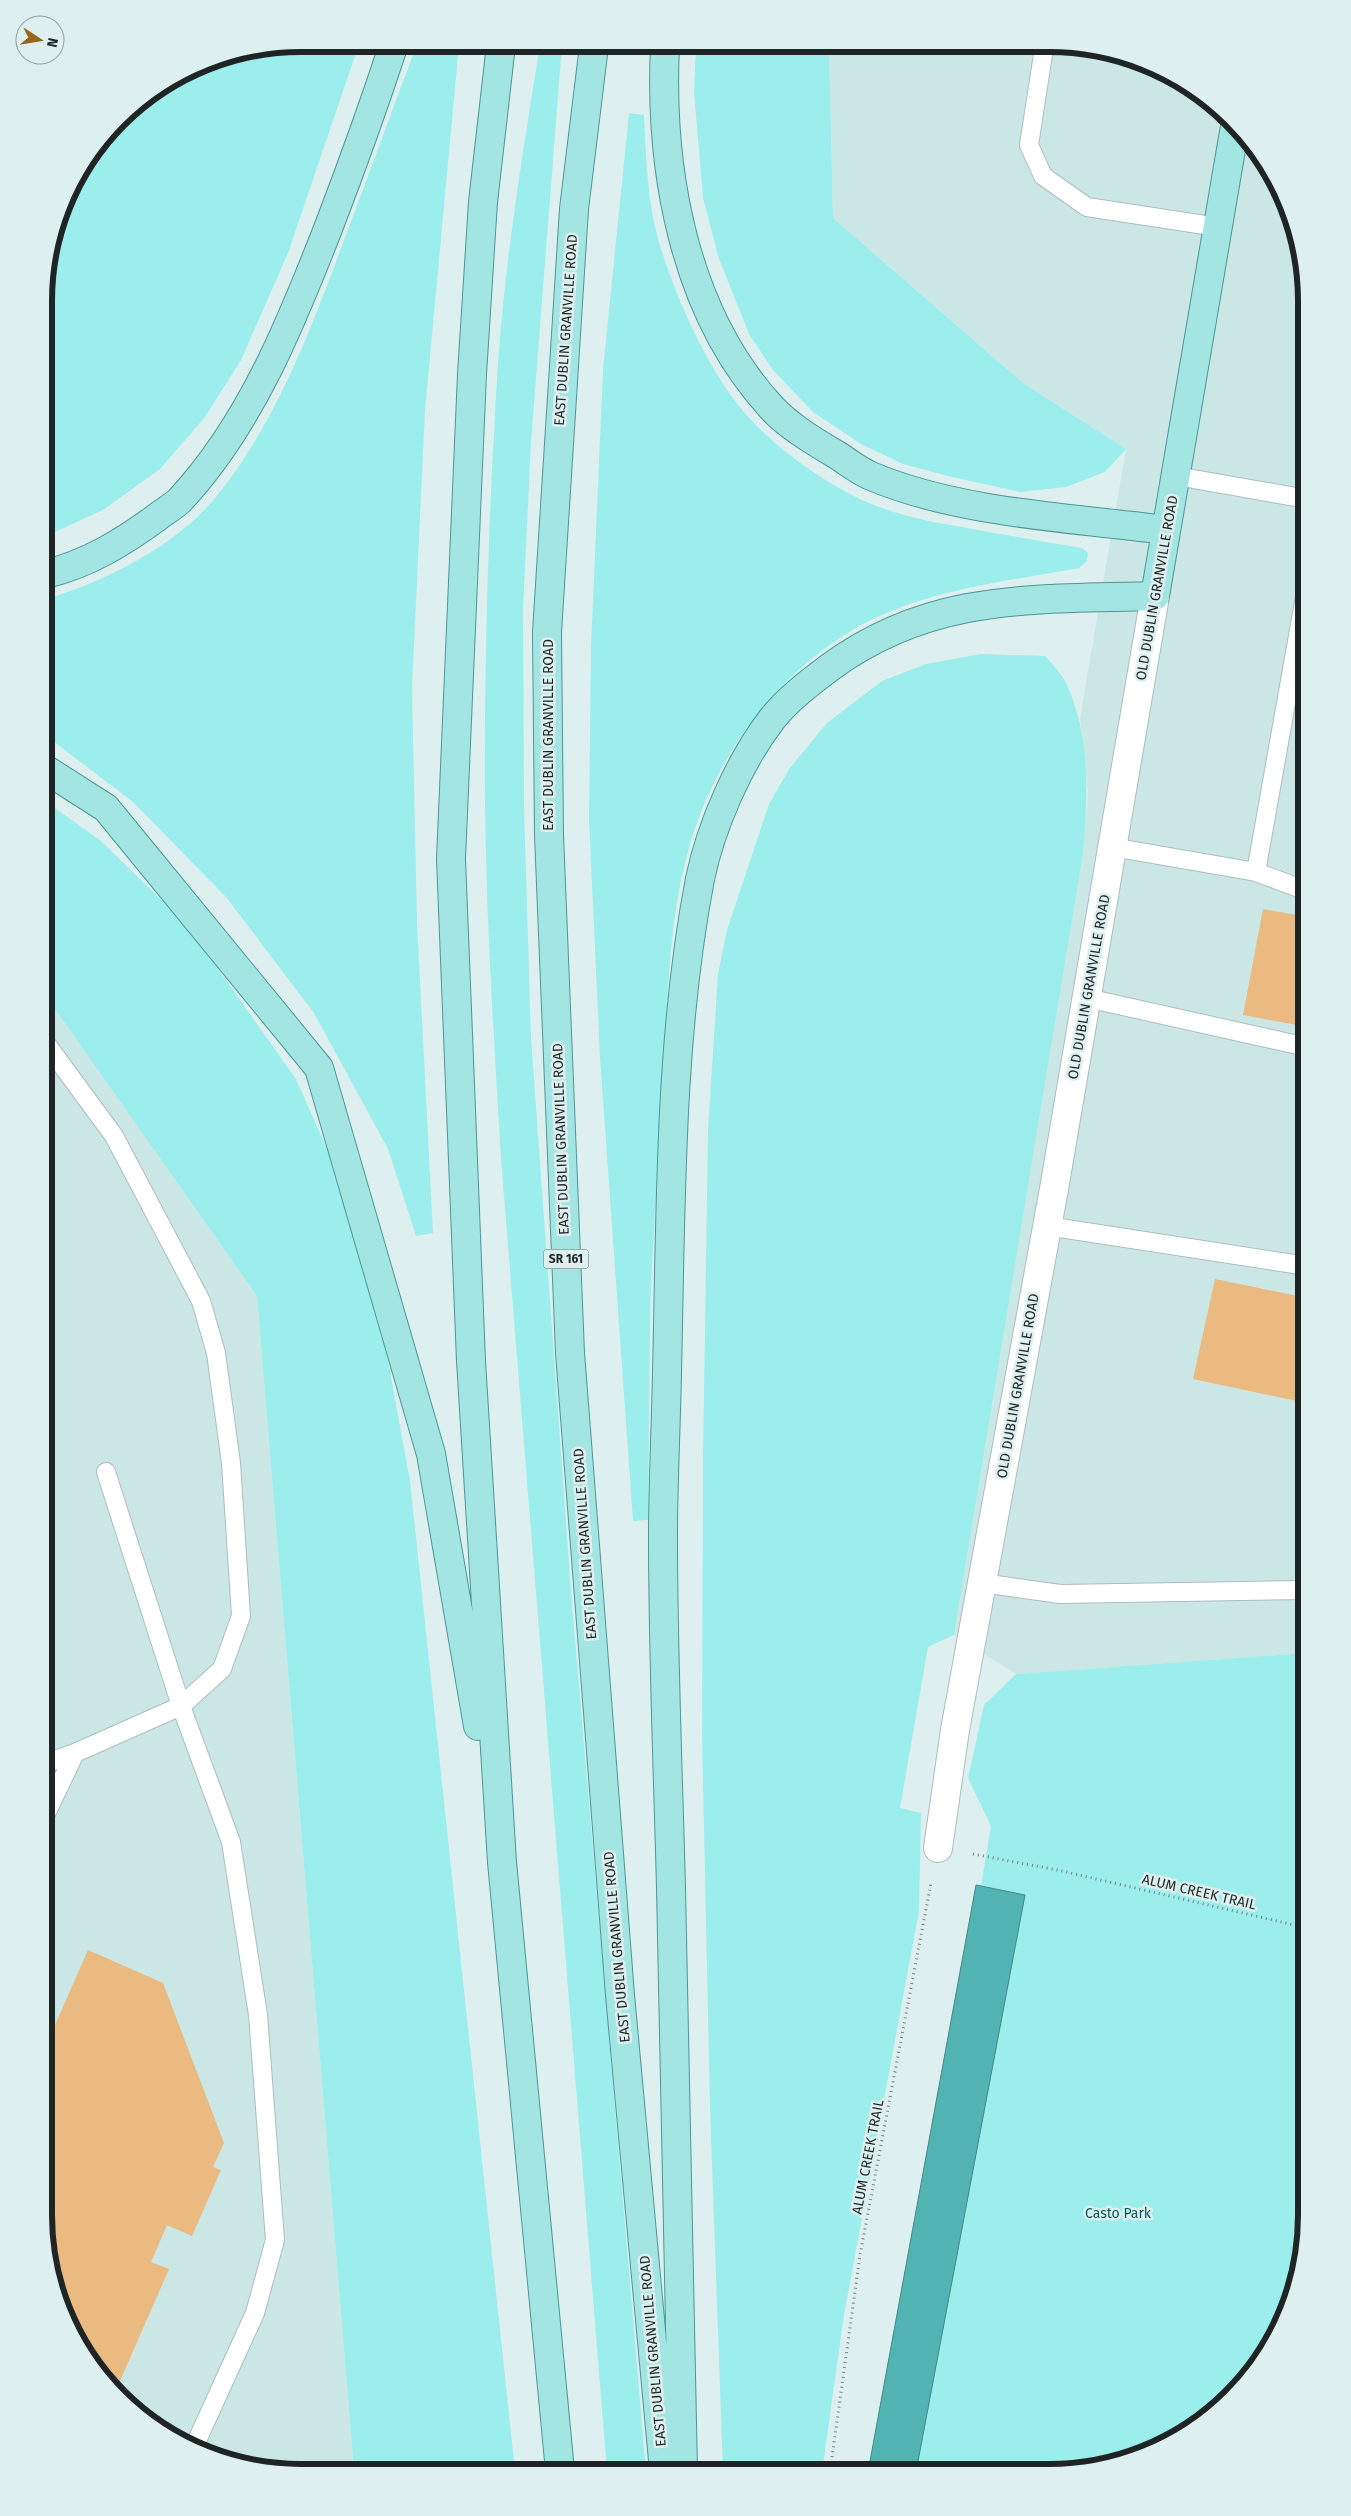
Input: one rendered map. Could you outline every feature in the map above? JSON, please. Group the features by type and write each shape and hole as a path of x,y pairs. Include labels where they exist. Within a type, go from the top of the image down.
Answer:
{"main road":[{"path":"52,573 67,569 122,543 178,501 213,460 269,366 308,282 363,136 391,52"},
{"path":"500,52 483,202 472,374 451,859 471,1361 502,1862 559,2464"},
{"name":"EAST DUBLIN GRANVILLE ROAD","path":"593,52 574,209 547,632 549,835 570,1353 619,1985 663,2464"},
{"path":"665,52 666,134 687,256 714,320 744,372 772,408 815,442 870,476 922,493 971,505 1166,530"},
{"name":"OLD DUBLIN GRANVILLE ROAD","path":"1155,596 1234,133"},
{"path":"683,2464 663,1535 673,1122 689,950 701,873 713,833 731,791 754,747 774,716 806,685 851,652 902,626 952,609 1005,601 1155,596"},
{"path":"52,773 106,808 319,1068 431,1454 502,1862"}],"street":[{"name":"OLD DUBLIN GRANVILLE ROAD","path":"938,1848 955,1730 1047,1226 1155,596"}],"lane":[{"path":"1043,52 1029,145 1043,176 1087,207 1218,227"},
{"path":"1176,476 1298,497"},
{"path":"1256,872 1298,636"},
{"path":"1112,847 1256,872 1298,888"},
{"path":"1087,998 1298,1045"},
{"path":"52,1052 114,1136 201,1301 216,1353 231,1463 241,1616 222,1669 180,1706 52,1761"},
{"path":"1047,1226 1298,1265"},
{"path":"106,1472 180,1706 231,1842 258,2015 275,2240 255,2314 197,2441"},
{"path":"982,1583 1060,1594 1298,1590"},
{"path":"52,1801 75,1752"}],"path":[{"name":"ALUM CREEK TRAIL","path":"831,2464 860,2255 938,1848"},
{"name":"ALUM CREEK TRAIL","path":"969,1854 1062,1871 1298,1926"}],"shaded area":[{"path":"829,52 1066,53 1098,57 1145,71 1188,94 1226,125 1257,163 1280,206 1294,253 1298,285 1298,1654 1016,1674 954,1635 1083,854 1088,793 1080,718 1126,449 1023,383 833,218"},
{"path":"52,1005 257,1296 354,2464 302,2464 253,2459 206,2445 163,2422 125,2391 94,2353 71,2310 57,2263 52,2214"},
{"path":"976,1885 1025,1895 918,2464 869,2464"}],"green space":[{"path":"302,52 356,52 288,253 241,360 205,417 160,469 103,510 52,533 53,285 61,237 78,191 94,163 125,125 163,94 191,78 206,71 253,57"},
{"path":"414,52 458,52 425,410 412,688 417,923 433,1233 416,1236 388,1149 314,1013 226,897 133,802 52,740 52,597 91,583 138,560 181,531 215,498 237,469 274,408 290,376 331,276"},
{"path":"539,52 561,52 531,442 523,610 524,807 531,1038 571,1592 645,2464 606,2464 501,1159 493,1024 485,800 485,699 489,547 499,352 519,176"},
{"path":"696,52 829,52 833,218 1023,383 1126,449 1105,472 1066,487 1020,492 903,464 861,444 813,412 773,370 749,334 719,259 703,198 694,92"},
{"path":"629,113 644,115 651,208 658,239 672,281 690,324 712,365 736,402 762,431 794,459 812,471 847,492 878,507 934,522 1082,548 1088,553 1087,561 1079,568 986,584 925,599 895,609 867,622 840,638 815,656 769,700 732,750 717,777 693,835 678,894 674,925 668,986 651,1287 648,1520 633,1521 600,1058 589,819 591,646 603,370"},
{"path":"981,654 1045,656 1059,672 1066,683 1074,703 1084,745 1086,811 1083,854 954,1635 928,1647 900,1808 921,1813 919,1911 844,2315 823,2464 723,2464 710,2108 702,1737 703,1458 708,1130 718,974 727,930 769,804 790,768 827,723 882,681 926,664"},
{"path":"52,806 101,841 187,925 296,1079 345,1189 381,1322 410,1481 514,2464 354,2464 257,1296 52,1005"},
{"name":"Casto Park","path":"1298,1654 1298,2231 1294,2263 1280,2310 1257,2353 1237,2379 1214,2402 1188,2422 1160,2438 1114,2455 1066,2463 885,2464 991,1826 968,1778 984,1705 1016,1674"}],"building":[{"path":"1263,909 1298,915 1298,1025 1243,1015"},
{"path":"1215,1279 1298,1296 1298,1401 1193,1379"},
{"path":"88,1950 163,1983 224,2143 213,2167 221,2170 192,2236 167,2225 151,2262 169,2269 119,2384 94,2353 78,2325 71,2310 57,2263 52,2214 52,2032"}]}
